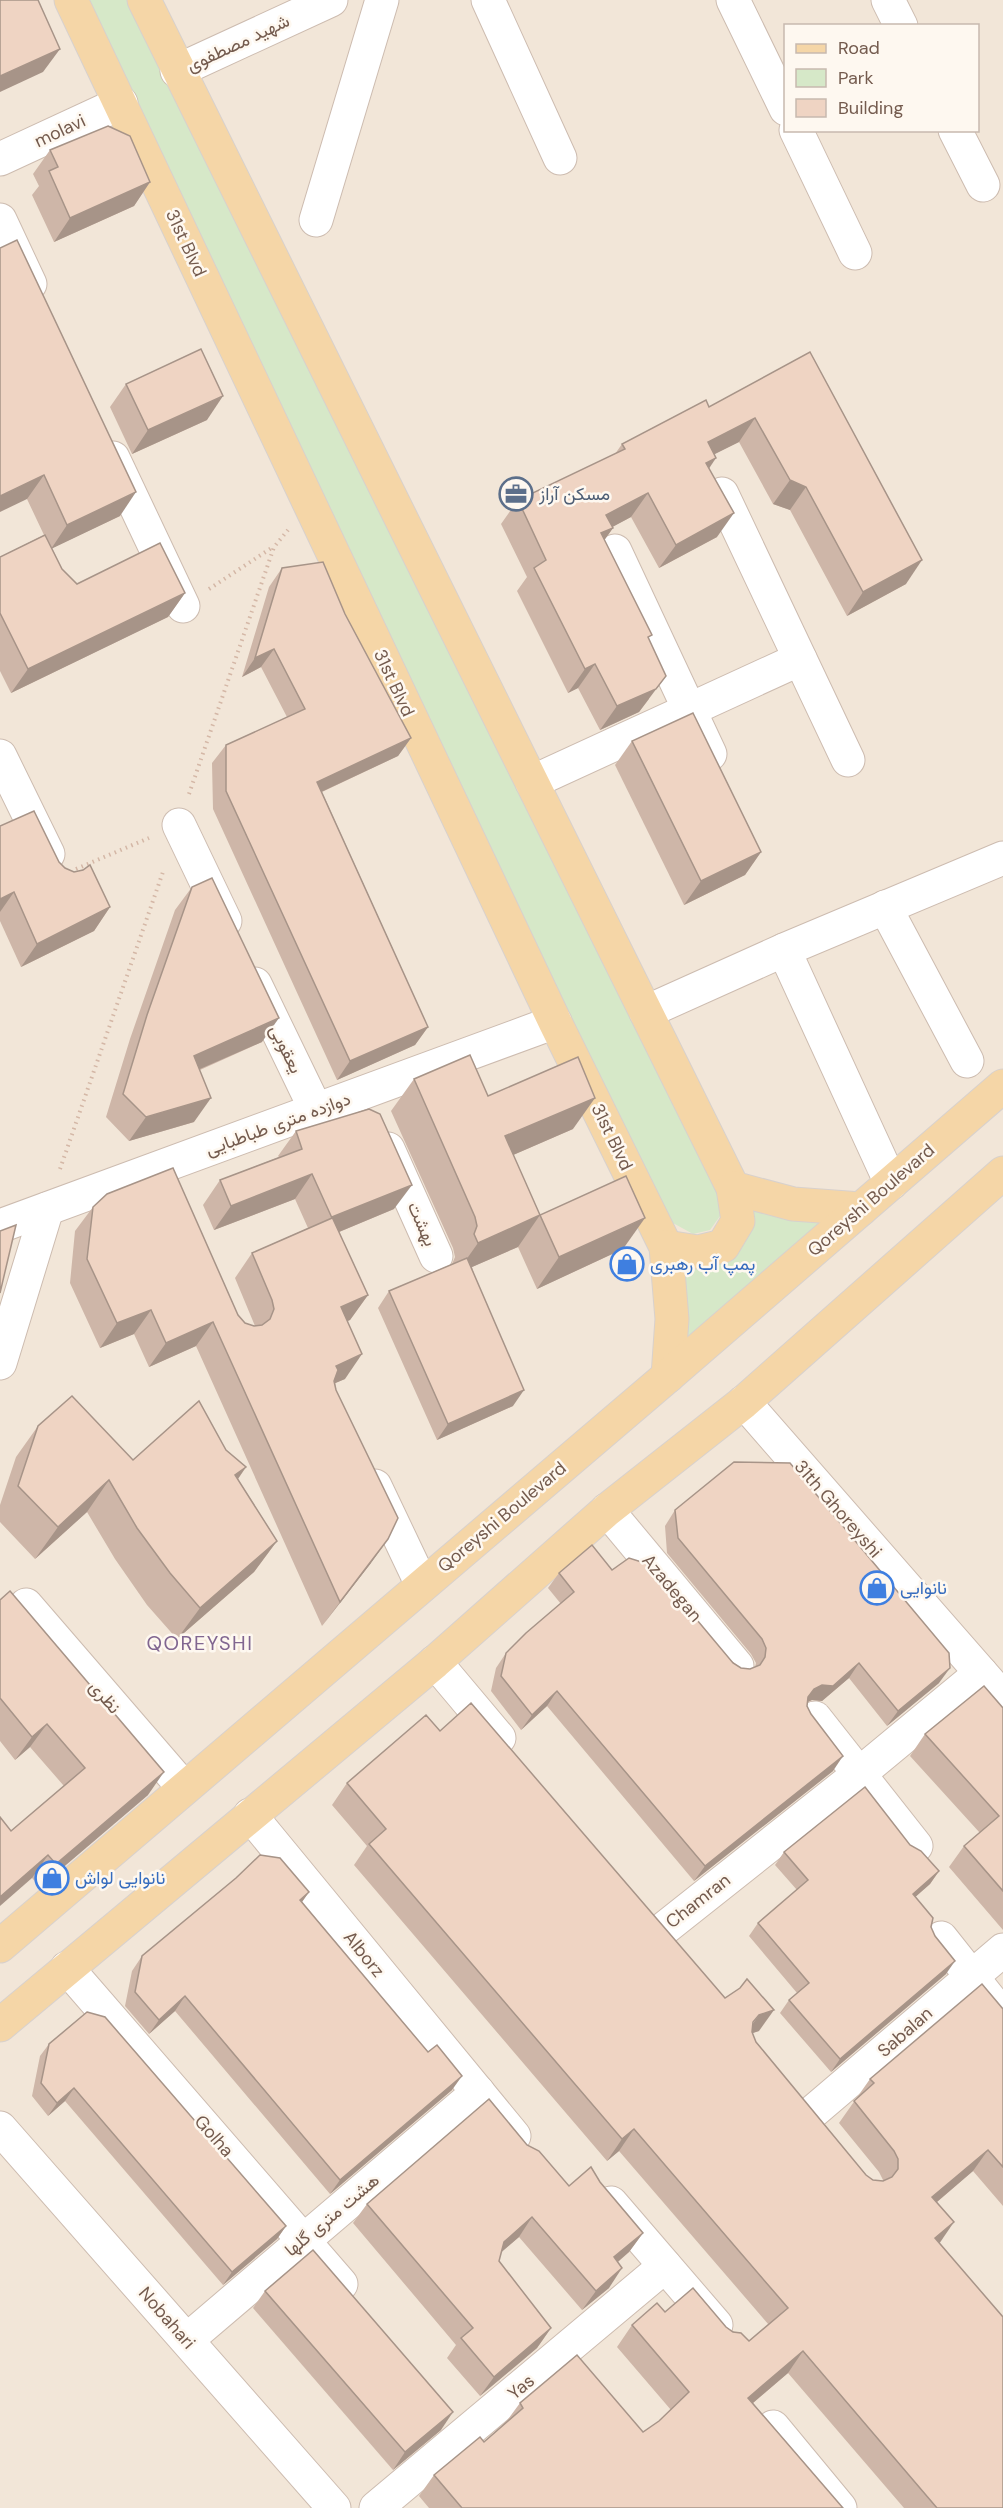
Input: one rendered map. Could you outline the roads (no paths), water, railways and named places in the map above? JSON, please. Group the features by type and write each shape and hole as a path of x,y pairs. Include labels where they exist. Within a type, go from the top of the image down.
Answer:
{"main road":[{"name":"31st Blvd","path":"71,0 555,1022 666,1247 672,1319 668,1376"},
{"path":"144,0 177,71 733,1188 738,1221 723,1246 698,1252 666,1247"},
{"name":"Qoreyshi Boulevard","path":"0,1946 668,1376 1003,1086"},
{"path":"0,2025 435,1662 607,1510 744,1402 1003,1173"},
{"path":"733,1188 793,1204 861,1209"}],"street":[{"name":"شهید مصطفوی","path":"177,71 331,0"},
{"path":"316,220 382,0"},
{"path":"488,0 560,158"},
{"path":"733,0 784,105"},
{"path":"888,0 900,24"},
{"name":"molavi","path":"0,159 120,103"},
{"path":"797,132 855,253"},
{"path":"956,132 983,185"},
{"path":"0,220 41,306"},
{"path":"102,435 183,606"},
{"path":"722,494 848,760"},
{"path":"615,551 722,780"},
{"path":"532,782 800,659"},
{"path":"0,756 59,876"},
{"name":"یعقوبی","path":"179,825 316,1110"},
{"path":"646,1012 784,950 1003,858"},
{"path":"885,907 968,1060"},
{"path":"784,950 891,1183"},
{"name":"دوازده متری طباطبایی","path":"0,1226 316,1110 371,1111 555,1022"},
{"name":"بهشت","path":"371,1111 436,1256"},
{"path":"165,1166 178,1197"},
{"path":"0,1363 46,1209"},
{"name":"31th Ghoreyshi","path":"744,1402 1003,1698"},
{"path":"362,1459 422,1585"},
{"name":"Azadegan","path":"607,1510 737,1666"},
{"name":"نظری","path":"26,1605 184,1788"},
{"path":"435,1662 518,1760"},
{"name":"Chamran","path":"683,1958 653,1922 859,1774 981,1673"},
{"path":"815,1718 916,1846"},
{"name":"Alborz","path":"250,1815 528,2152"},
{"path":"941,1938 1003,2016"},
{"name":"Sabalan","path":"829,2141 798,2103 970,1977 1003,1950"},
{"name":"Golha","path":"67,1968 304,2239 359,2306"},
{"name":"هشت متری گلها","path":"187,2340 478,2092"},
{"name":"Nobahari","path":"0,2128 334,2508"},
{"path":"600,2190 725,2336"},
{"name":"Yas","path":"376,2508 665,2266"},
{"path":"544,2326 587,2376"},
{"path":"773,2427 840,2508"}],"place":[{"name":"مسکن آراز","path":"516,494"},
{"name":"پمپ آب رهبری","path":"627,1264"},
{"name":"نانوایی","path":"877,1588"},
{"name":"نانوایی لواش","path":"52,1878"}],"district":[{"name":"QOREYSHI","path":"200,1643"}]}
